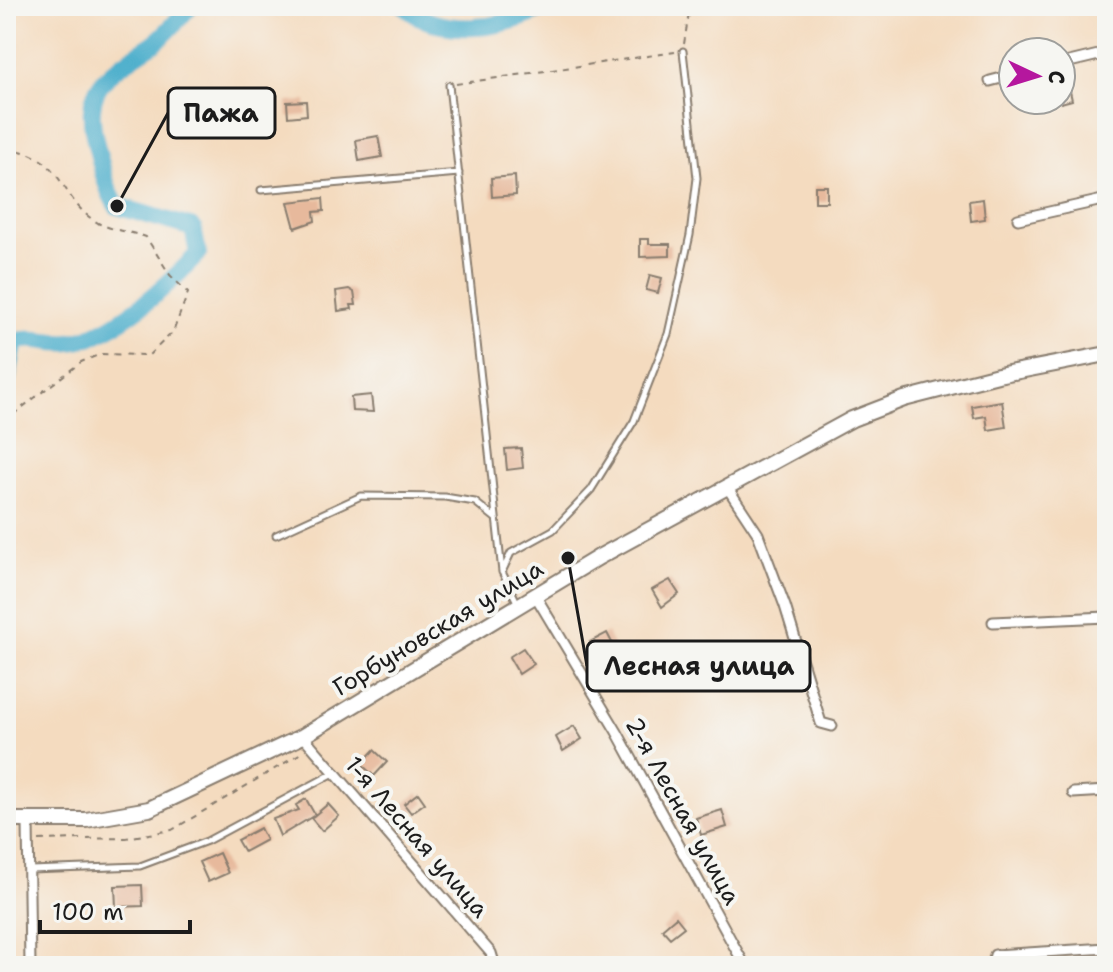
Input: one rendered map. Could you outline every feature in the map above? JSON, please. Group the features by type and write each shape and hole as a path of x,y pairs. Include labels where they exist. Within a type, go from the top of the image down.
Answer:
{"main road":[{"name":"Горбуновская улица","path":"6,820 86,820 149,809 307,741 535,595 852,419 904,399 998,375 1107,354"}],"street":[{"path":"1077,60 1107,53"},
{"path":"990,81 997,79"},
{"path":"1018,219 1107,199"},
{"path":"727,487 758,534 785,606 821,723 832,726"},
{"name":"2-я Лесная улица","path":"535,595 617,732 745,966"},
{"path":"993,622 1107,617"},
{"name":"1-я Лесная улица","path":"307,741 491,953 495,966"},
{"path":"1073,793 1107,791"},
{"path":"28,822 30,966"},
{"path":"992,966 995,955 1107,948"}],"lane":[{"path":"502,572 511,553 553,530 591,490 634,421 668,334 690,235 697,178 683,51"},
{"path":"449,85 502,572 519,605"},
{"path":"261,190 459,173"},
{"path":"276,535 361,496 445,497 475,502 496,518"},
{"path":"30,870 140,866 207,841 334,773"}],"path":[{"path":"449,85 683,51 690,6"},
{"path":"6,149 21,150 54,167 69,196 99,223 146,237 170,275 188,293 173,332 149,355 101,354 81,362 6,420"},
{"path":"6,840 126,838 172,830 307,741"}],"building":[{"path":"306,101 307,115 288,117 287,102"},
{"path":"378,136 382,157 359,161 356,140"},
{"path":"515,176 516,195 492,197 491,178"},
{"path":"815,186 827,186 827,202 815,202"},
{"path":"323,198 324,211 314,212 315,221 295,228 288,202"},
{"path":"983,199 985,219 971,221 969,201"},
{"path":"640,239 649,239 649,244 670,244 670,256 640,257"},
{"path":"650,275 662,278 658,293 646,290"},
{"path":"349,289 354,292 356,305 351,305 352,309 338,311 336,291"},
{"path":"371,395 373,412 352,411 351,397"},
{"path":"1002,401 1006,427 988,430 986,416 974,418 972,406"},
{"path":"521,448 523,468 507,470 505,449"},
{"path":"670,580 679,594 662,607 652,590"},
{"path":"607,633 621,660 604,669 590,642"},
{"path":"523,648 534,664 519,674 509,657"},
{"path":"574,726 582,739 563,751 556,737"},
{"path":"374,750 387,762 374,776 361,764"},
{"path":"418,793 425,803 411,813 404,804"},
{"path":"306,799 315,815 280,836 273,819 299,810 296,805"},
{"path":"328,804 339,816 322,831 311,818"},
{"path":"722,810 727,827 701,835 696,818"},
{"path":"260,828 266,840 244,852 237,840"},
{"path":"219,853 228,873 208,882 199,862"},
{"path":"142,885 143,906 116,907 115,886"},
{"path":"676,917 684,927 670,938 662,929"}],"waterway":[{"path":"6,385 15,342 29,339 70,342 104,330 156,294 198,254 193,228 117,206 103,171 92,113 98,88 106,78 158,40 190,6"},
{"path":"405,6 420,17 455,27 494,25 548,6"}],"place":[{"name":"Пажа","path":"117,206"},
{"name":"Лесная улица","path":"568,558"}]}
